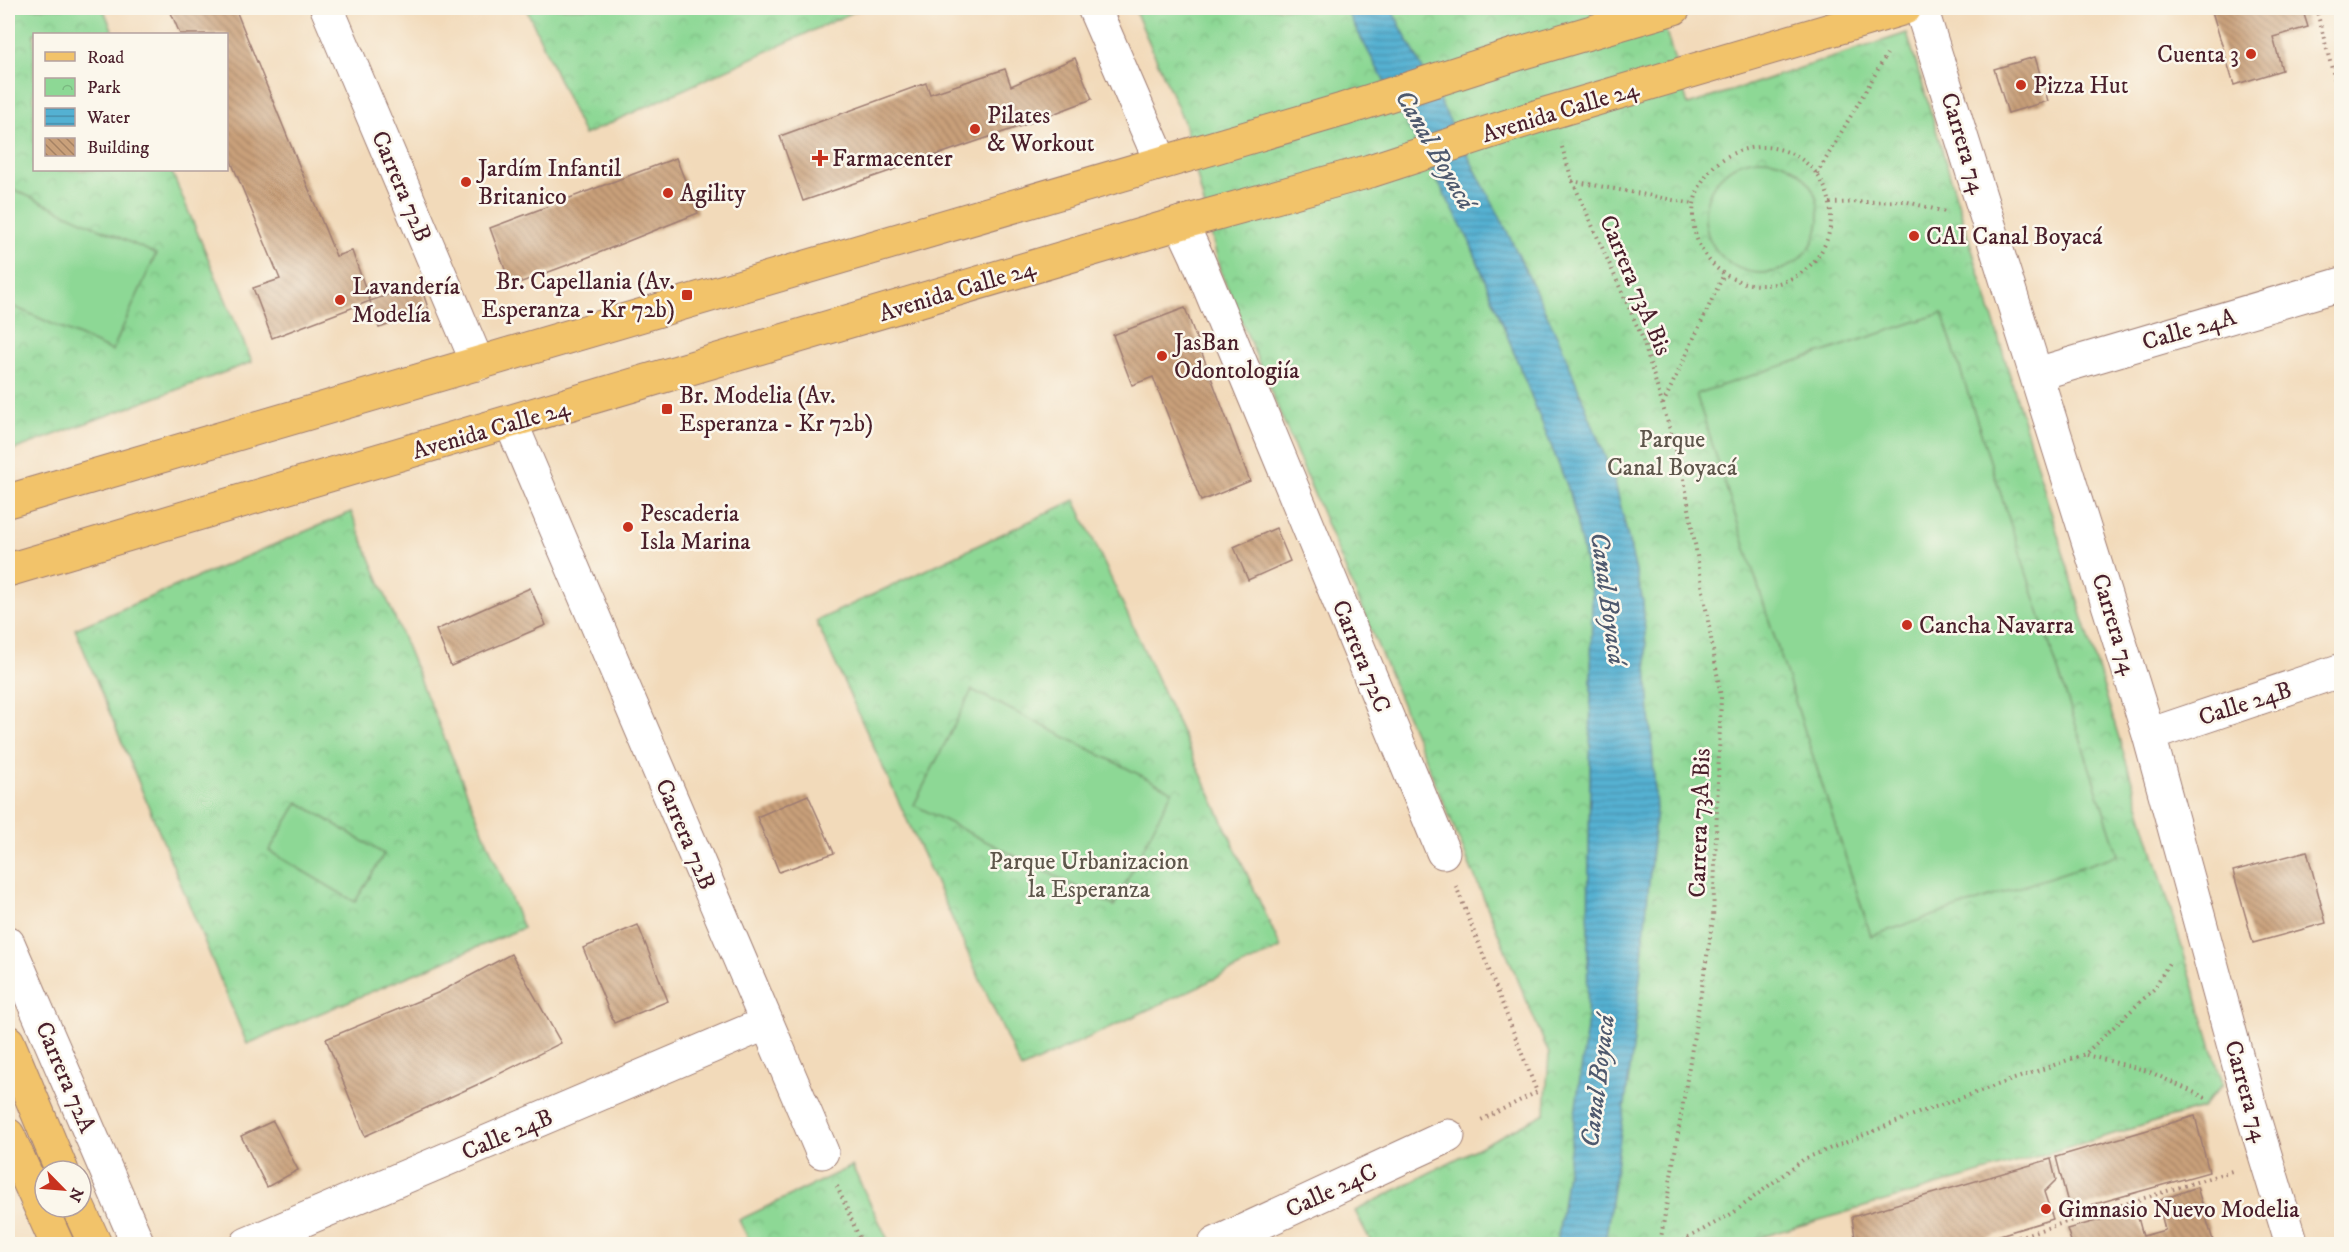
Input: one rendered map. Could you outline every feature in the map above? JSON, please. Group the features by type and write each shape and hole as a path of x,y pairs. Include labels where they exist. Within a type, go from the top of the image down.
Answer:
{"main road":[{"path":"8,501 1342,110 1517,54 1674,8"},
{"name":"Avenida Calle 24","path":"8,570 1181,223 1370,171 1551,127 1905,8"},
{"path":"8,1042 57,1159"},
{"path":"8,1135 57,1245"},
{"path":"83,1219 95,1245"}],"street":[{"name":"Carrera 72B","path":"327,8 478,364"},
{"path":"1094,8 1161,162"},
{"name":"Carrera 74","path":"1921,8 2149,735 2257,1128 2292,1245"},
{"name":"Carrera 72C","path":"1181,223 1201,266 1443,852"},
{"name":"Calle 24A","path":"2037,374 2342,284"},
{"name":"Carrera 72B","path":"511,423 822,1152"},
{"name":"Calle 24B","path":"2149,735 2342,670"},
{"name":"Carrera 72A","path":"8,944 138,1245"},
{"name":"Calle 24B","path":"248,1245 767,1023"},
{"name":"Calle 24C","path":"1215,1245 1448,1136"}],"path":[{"path":"2316,8 2342,107"},
{"path":"1817,174 1890,47"},
{"name":"Carrera 73A Bis","path":"1551,127 1572,180 1642,337 1663,405 1683,473 1721,698 1713,920 1660,1245"},
{"path":"1758,147 1780,149 1801,158 1817,174 1826,188 1830,203 1830,227 1823,248 1809,266 1790,279 1768,285 1746,283 1724,274 1710,261 1698,244 1693,224 1694,204 1701,183 1716,164 1735,152 1758,147"},
{"name":"Carrera 73A Bis","path":"1572,180 1694,204"},
{"path":"1830,203 1904,201 1989,223"},
{"name":"Carrera 73A Bis","path":"1663,405 1724,274"},
{"path":"1443,852 1538,1092 1448,1136"},
{"path":"1677,1245 1732,1213 1804,1159 1921,1112 2085,1054 2154,990 2197,912"},
{"path":"2085,1054 2148,1071 2208,1099 2257,1128"},
{"path":"822,1152 861,1245"},
{"path":"1995,1245 2267,1160"}],"green space":[{"path":"8,8 103,8 114,33 33,33 33,171 171,171 252,362 8,452"},
{"path":"526,8 862,8 584,135"},
{"name":"Parque Canal Boyacá","path":"1134,8 1659,8 1688,105 1907,33 2223,1084 2202,1108 1738,1244 1372,1244 1355,1211 1545,1113 1549,1054 1220,270 1184,122"},
{"path":"1762,159 1784,163 1803,175 1815,194 1819,216 1815,238 1803,257 1784,269 1762,273 1740,269 1721,257 1709,238 1705,216 1709,194 1721,175 1740,163"},
{"path":"8,187 156,254 112,351 8,304"},
{"name":"Cancha Navarra","path":"1942,313 2118,855 1871,936 1696,394"},
{"name":"Parque Urbanizacion la Esperanza","path":"1075,500 1281,948 1021,1069 816,621"},
{"path":"351,512 523,928 247,1044 75,629"},
{"path":"972,690 1172,791 1114,906 914,805"},
{"path":"298,802 384,854 355,902 269,851"},
{"path":"852,1166 890,1244 751,1244 739,1220"}],"water":[{"name":"Canal Boyacá","path":"1345,8 1391,8 1503,223 1561,344 1615,482 1643,601 1656,809 1634,1041 1605,1244 1557,1244 1587,1027 1592,593 1570,493 1469,240"}],"building":[{"path":"169,8 235,8 336,256 352,251 370,301 272,338 253,288 280,279 228,154 228,33 180,33"},
{"name":"Cuenta 3","path":"2211,8 2302,8 2308,27 2273,37 2282,70 2234,85"},
{"name":"Pizza Hut","path":"2035,57 2048,101 2008,113 1994,69"},
{"path":"1075,58 1092,99 1024,125 803,201 780,136 926,83 930,94 1005,69 1011,86"},
{"path":"676,158 698,213 511,286 490,228"},
{"path":"420,284 429,311 379,328 370,301"},
{"name":"JasBan Odontologiía","path":"1185,308 1250,481 1201,501 1153,377 1132,385 1113,335"},
{"path":"1276,528 1290,561 1248,580 1234,547"},
{"path":"530,588 546,625 451,666 436,630"},
{"path":"808,795 834,853 779,872 757,817"},
{"path":"2307,851 2326,923 2253,943 2233,871"},
{"path":"638,925 668,1001 614,1023 583,948"},
{"path":"511,954 561,1043 365,1136 326,1039 440,992"},
{"path":"2195,1116 2209,1172 2070,1211 2056,1157"},
{"path":"273,1121 298,1170 267,1187 241,1136"},
{"path":"2051,1159 2056,1180 2044,1192 2053,1219 1970,1244 1856,1244 1852,1217"},
{"path":"2197,1187 2214,1244 2072,1244 2067,1229 2136,1210 2143,1236 2165,1230 2158,1201"}],"place":[{"name":"Cuenta 3","path":"2251,54"},
{"name":"Pizza Hut","path":"2021,85"},
{"name":"Pilates & Workout","path":"975,129"},
{"name":"Farmacenter","path":"820,158"},
{"name":"Jardím Infantil Britanico","path":"466,182"},
{"name":"Agility","path":"668,193"},
{"name":"CAI Canal Boyacá","path":"1914,236"},
{"name":"Br. Capellania (Av. Esperanza - Kr 72b)","path":"687,295"},
{"name":"Lavandería Modelía","path":"340,300"},
{"name":"JasBan Odontologiía","path":"1162,356"},
{"name":"Br. Modelia (Av. Esperanza - Kr 72b)","path":"667,409"},
{"name":"Pescaderia Isla Marina","path":"628,527"},
{"name":"Cancha Navarra","path":"1907,625"},
{"name":"Gimnasio Nuevo Modelia","path":"2046,1209"}]}
